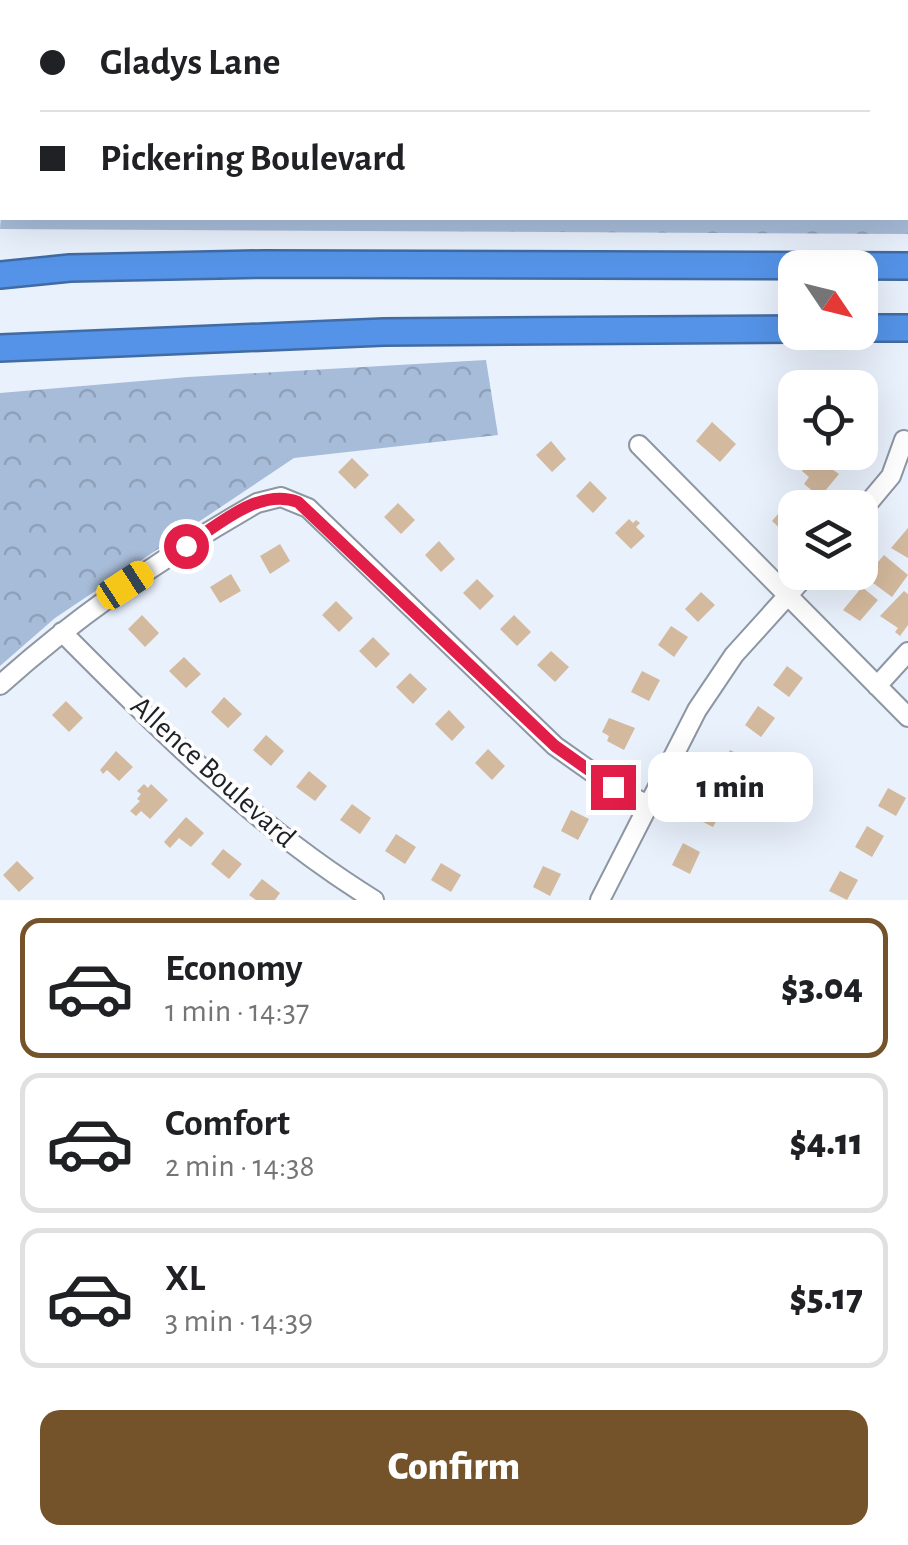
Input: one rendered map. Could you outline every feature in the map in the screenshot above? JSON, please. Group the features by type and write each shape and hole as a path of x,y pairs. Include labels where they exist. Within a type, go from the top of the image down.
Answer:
{"highway":[{"path":"0,257 70,268"},
{"path":"0,275 70,268 262,264 908,266"},
{"path":"878,328 908,328"},
{"path":"0,348 384,332 778,329"},
{"path":"0,359 29,348"}],"street":[{"path":"878,491 891,476 904,440"},
{"path":"639,445 908,717"},
{"path":"0,685 125,585 257,502 280,496 308,508 555,746 613,787 648,805"},
{"path":"600,900 697,710 734,655 793,590"},
{"name":"Allence Boulevard","path":"62,632 223,788 311,858 374,900"},
{"path":"877,686 908,652"}],"green space":[{"path":"1,220 908,220 908,234 0,229"},
{"path":"486,360 498,435 294,458 55,618 0,666 0,393 188,377"}],"building":[{"path":"712,422 736,444 720,462 696,441"},
{"path":"551,441 566,459 552,472 536,455"},
{"path":"352,458 369,475 355,489 338,472"},
{"path":"833,470 839,474 826,490 811,490 804,484 809,477 802,471"},
{"path":"590,481 607,498 593,513 576,496"},
{"path":"398,503 415,520 401,534 384,517"},
{"path":"629,519 640,523 636,527 645,536 631,549 615,533"},
{"path":"908,528 908,558 891,548"},
{"path":"439,541 455,559 441,572 425,555"},
{"path":"280,544 290,561 270,574 260,556"},
{"path":"884,555 908,575 892,597 878,587 878,562"},
{"path":"231,574 241,591 220,603 210,587"},
{"path":"477,579 494,596 480,610 463,593"},
{"path":"860,590 878,600 860,621 843,610"},
{"path":"904,591 908,594 908,625 900,636 895,632 898,628 880,616"},
{"path":"701,592 715,605 698,622 685,609"},
{"path":"336,601 353,618 339,632 322,615"},
{"path":"142,615 159,633 145,647 128,629"},
{"path":"514,615 531,632 517,646 500,629"},
{"path":"671,626 688,637 674,657 658,645"},
{"path":"373,637 390,654 376,668 359,651"},
{"path":"551,651 569,667 555,682 537,665"},
{"path":"184,657 201,674 186,688 169,671"},
{"path":"787,666 803,678 789,697 773,685"},
{"path":"642,671 660,680 649,701 631,692"},
{"path":"410,673 427,689 413,704 396,687"},
{"path":"224,697 242,714 228,728 211,712"},
{"path":"66,701 83,718 69,732 52,715"},
{"path":"758,706 775,718 761,737 745,725"},
{"path":"449,710 465,727 452,741 435,724"},
{"path":"609,718 635,728 624,750 607,741 609,736 602,732"},
{"path":"266,735 284,751 271,766 253,750"},
{"path":"488,749 505,766 492,780 475,763"},
{"path":"730,750 748,759 737,781 719,772"},
{"path":"116,751 133,767 119,781 107,770 103,774 100,770"},
{"path":"309,771 327,786 315,801 296,787"},
{"path":"144,784 148,788 151,784 168,800 150,819 141,811 136,816 130,811 140,801 137,791"},
{"path":"888,788 906,798 896,816 878,806"},
{"path":"706,797 724,806 713,827 695,818"},
{"path":"352,804 371,818 360,834 340,820"},
{"path":"571,810 589,819 578,840 561,831"},
{"path":"186,817 204,833 191,847 179,838 170,848 164,842"},
{"path":"867,826 884,836 872,857 855,847"},
{"path":"396,834 416,847 405,864 385,851"},
{"path":"683,843 700,852 690,874 672,865"},
{"path":"223,849 242,864 229,879 211,864"},
{"path":"17,861 34,878 19,892 3,875"},
{"path":"441,863 461,875 451,892 431,880"},
{"path":"543,866 561,874 550,896 533,887"},
{"path":"840,871 858,880 847,900 829,891"},
{"path":"262,879 280,893 275,900 256,900 249,895"}],"route":[{"path":"186,546 257,502 280,496 298,502 555,746 613,787"}]}
